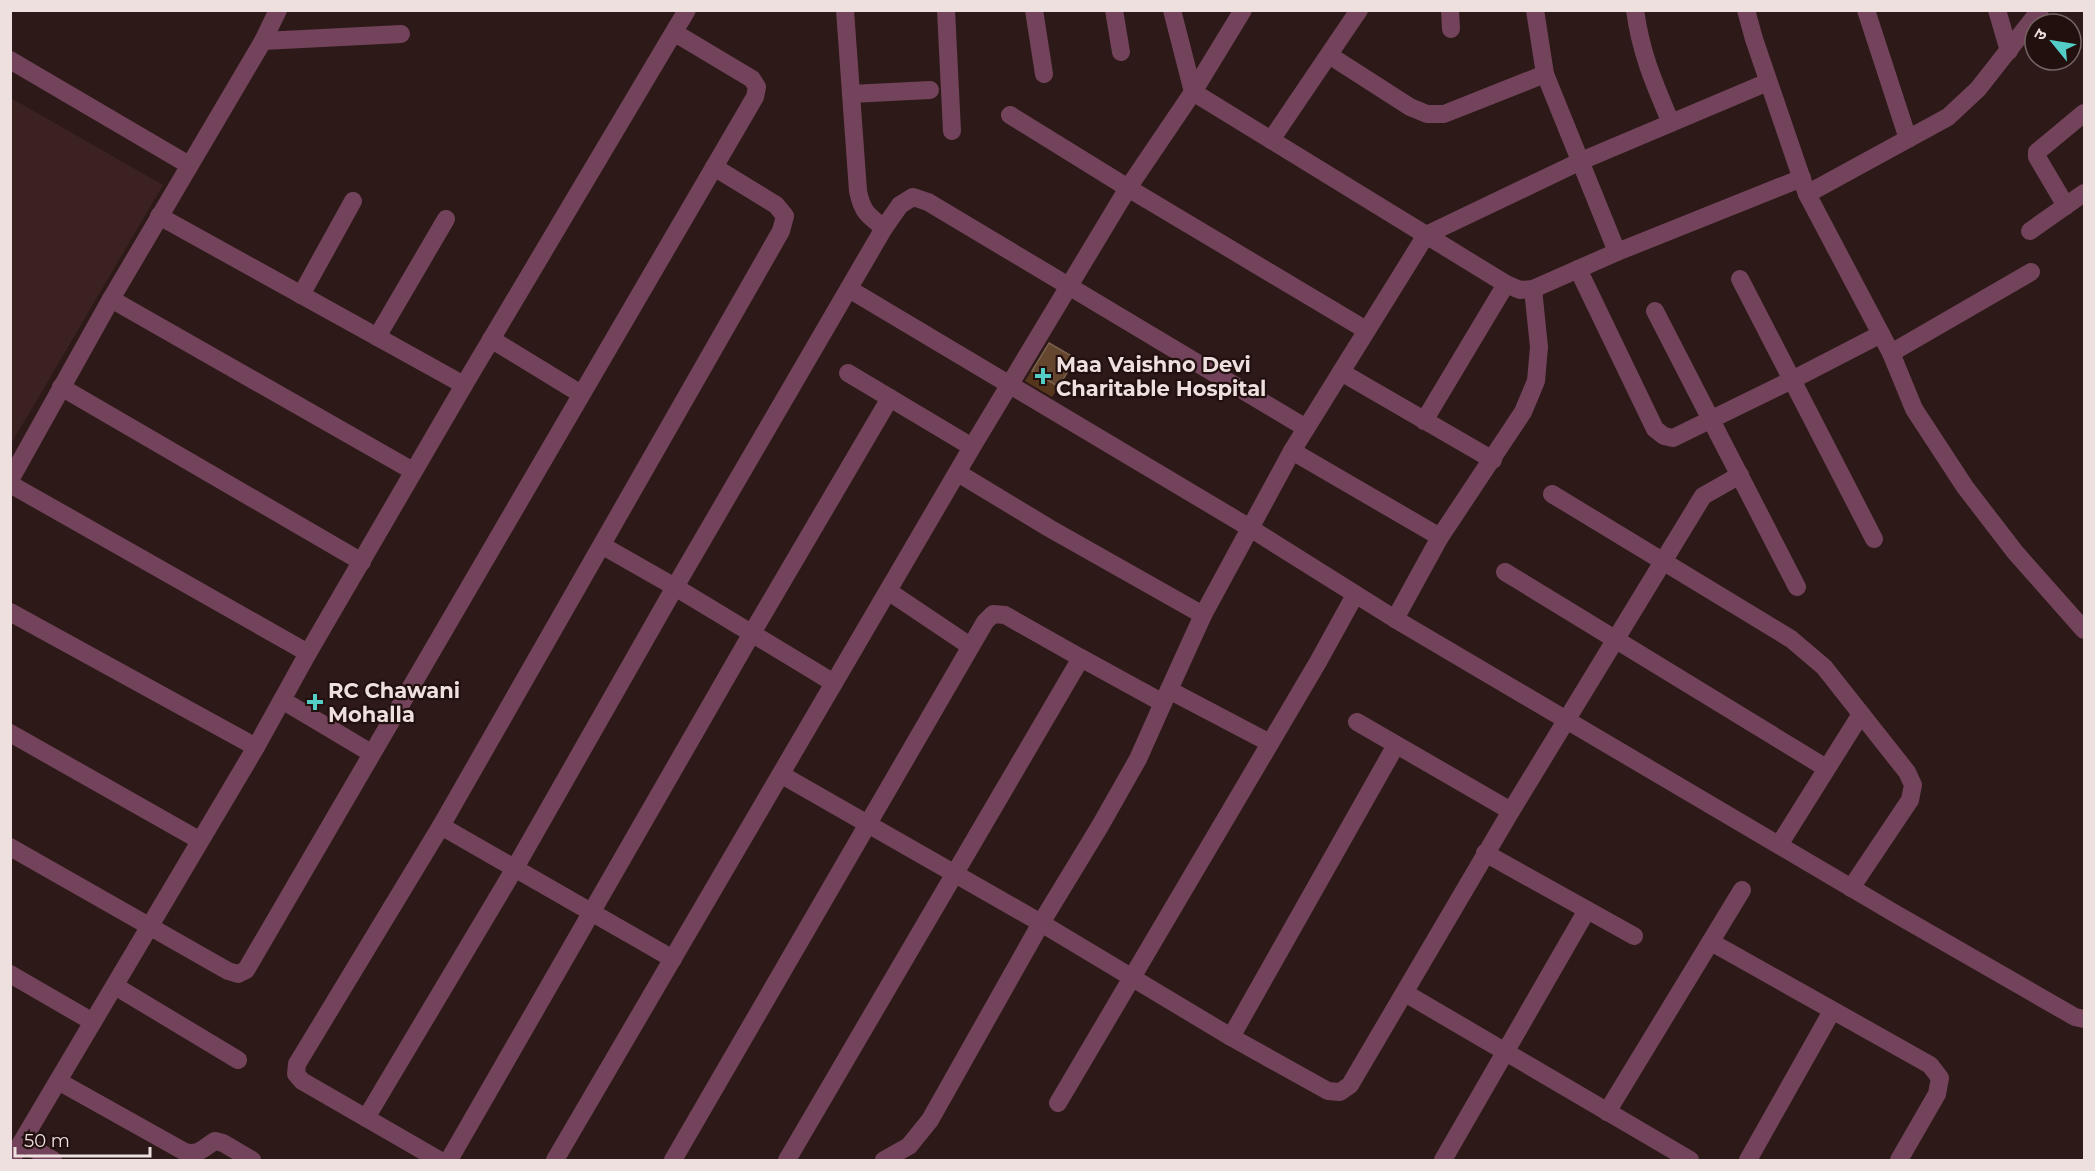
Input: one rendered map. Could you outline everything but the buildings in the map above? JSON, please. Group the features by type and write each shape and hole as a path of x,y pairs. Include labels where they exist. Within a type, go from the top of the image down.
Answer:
{"street":[{"path":"278,10 263,41 61,387 10,482 308,653"},
{"path":"11,1161 256,747 413,471 687,10"},
{"path":"845,10 858,190 862,208 884,228"},
{"path":"946,10 952,131"},
{"path":"1034,10 1044,74"},
{"path":"1114,10 1121,52"},
{"path":"1172,10 1193,92 1506,284 1520,290 1533,289 1617,252 1804,186 1908,139 1948,117 1978,89 2040,10"},
{"path":"555,1161 972,447 1128,188 1193,92 1244,10"},
{"path":"1271,140 1359,10"},
{"path":"1450,10 1451,30"},
{"path":"1535,10 1545,74 1617,252"},
{"path":"1635,10 1638,37 1646,65 1671,123"},
{"path":"1746,10 1804,186 1891,353 1914,409 1965,487 2015,552 2083,625"},
{"path":"1866,10 1908,139"},
{"path":"1997,10 2009,51"},
{"path":"10,847 228,971 238,974 246,970 755,97 757,87 752,79 742,71 675,33"},
{"path":"263,41 401,34"},
{"path":"1329,55 1410,107 1427,114 1444,114 1545,74"},
{"path":"10,60 189,165"},
{"path":"884,1161 909,1146 930,1120 1041,923 1138,759 1203,615 1292,451 1426,235 1581,161 1768,82"},
{"path":"851,94 930,90"},
{"path":"2066,206 2037,157 2037,152 2085,113"},
{"path":"1010,115 1366,330"},
{"path":"439,1161 302,1081 296,1074 297,1064 441,826 781,231 785,216 776,205 714,167"},
{"path":"2030,231 2085,193"},
{"path":"366,1118 515,868 675,586 884,228 900,205 913,197 928,202 1306,428"},
{"path":"301,294 353,201"},
{"path":"159,216 464,385"},
{"path":"377,337 446,219"},
{"path":"1578,269 1656,429 1664,436 1673,438 1881,334"},
{"path":"1891,353 2031,272"},
{"path":"1740,279 1874,539"},
{"path":"1424,421 1506,284"},
{"path":"849,289 1250,528 1395,619 1851,888 2075,1017 2085,1019"},
{"path":"1395,619 1440,537 1523,412 1536,381 1539,347 1533,289"},
{"path":"111,299 413,471"},
{"path":"1655,311 1797,587"},
{"path":"491,339 581,394"},
{"path":"1341,372 1493,460"},
{"path":"848,373 972,447"},
{"path":"61,387 362,562"},
{"path":"449,1161 752,633 890,398"},
{"path":"1292,451 1440,537"},
{"path":"958,473 1049,528 1203,615"},
{"path":"782,775 1041,923 1231,1037 1328,1091 1340,1092 1350,1085 1510,811 1703,496 1740,475"},
{"path":"1552,494 1791,639 1824,667 1907,772 1913,785 1910,800 1851,888"},
{"path":"603,546 675,586 834,683"},
{"path":"1505,572 1826,768"},
{"path":"888,591 970,646"},
{"path":"1058,1103 1355,595"},
{"path":"10,612 256,747"},
{"path":"673,1161 970,646 985,622 993,614 1005,615 1081,658 1270,743"},
{"path":"787,1161 1081,658"},
{"path":"282,700 371,753"},
{"path":"1779,845 1861,714"},
{"path":"1357,722 1510,811"},
{"path":"10,733 199,840"},
{"path":"1231,1037 1396,744"},
{"path":"441,826 673,959"},
{"path":"1485,853 1634,936"},
{"path":"1607,1112 1742,890"},
{"path":"1443,1161 1587,910"},
{"path":"1711,942 1930,1065 1940,1078 1937,1094 1899,1161"},
{"path":"10,974 93,1022"},
{"path":"115,986 238,1060"},
{"path":"1405,993 1690,1161"},
{"path":"1748,1161 1832,1011"},
{"path":"58,1081 192,1155 201,1152 215,1141 223,1143 252,1161"},
{"path":"22,1142 53,1161"}],"shaded area":[{"path":"11,98 163,185 11,444"}],"place":[{"name":"Maa Vaishno Devi Charitable Hospital","path":"1043,376"},
{"name":"RC Chawani Mohalla","path":"315,702"}]}
